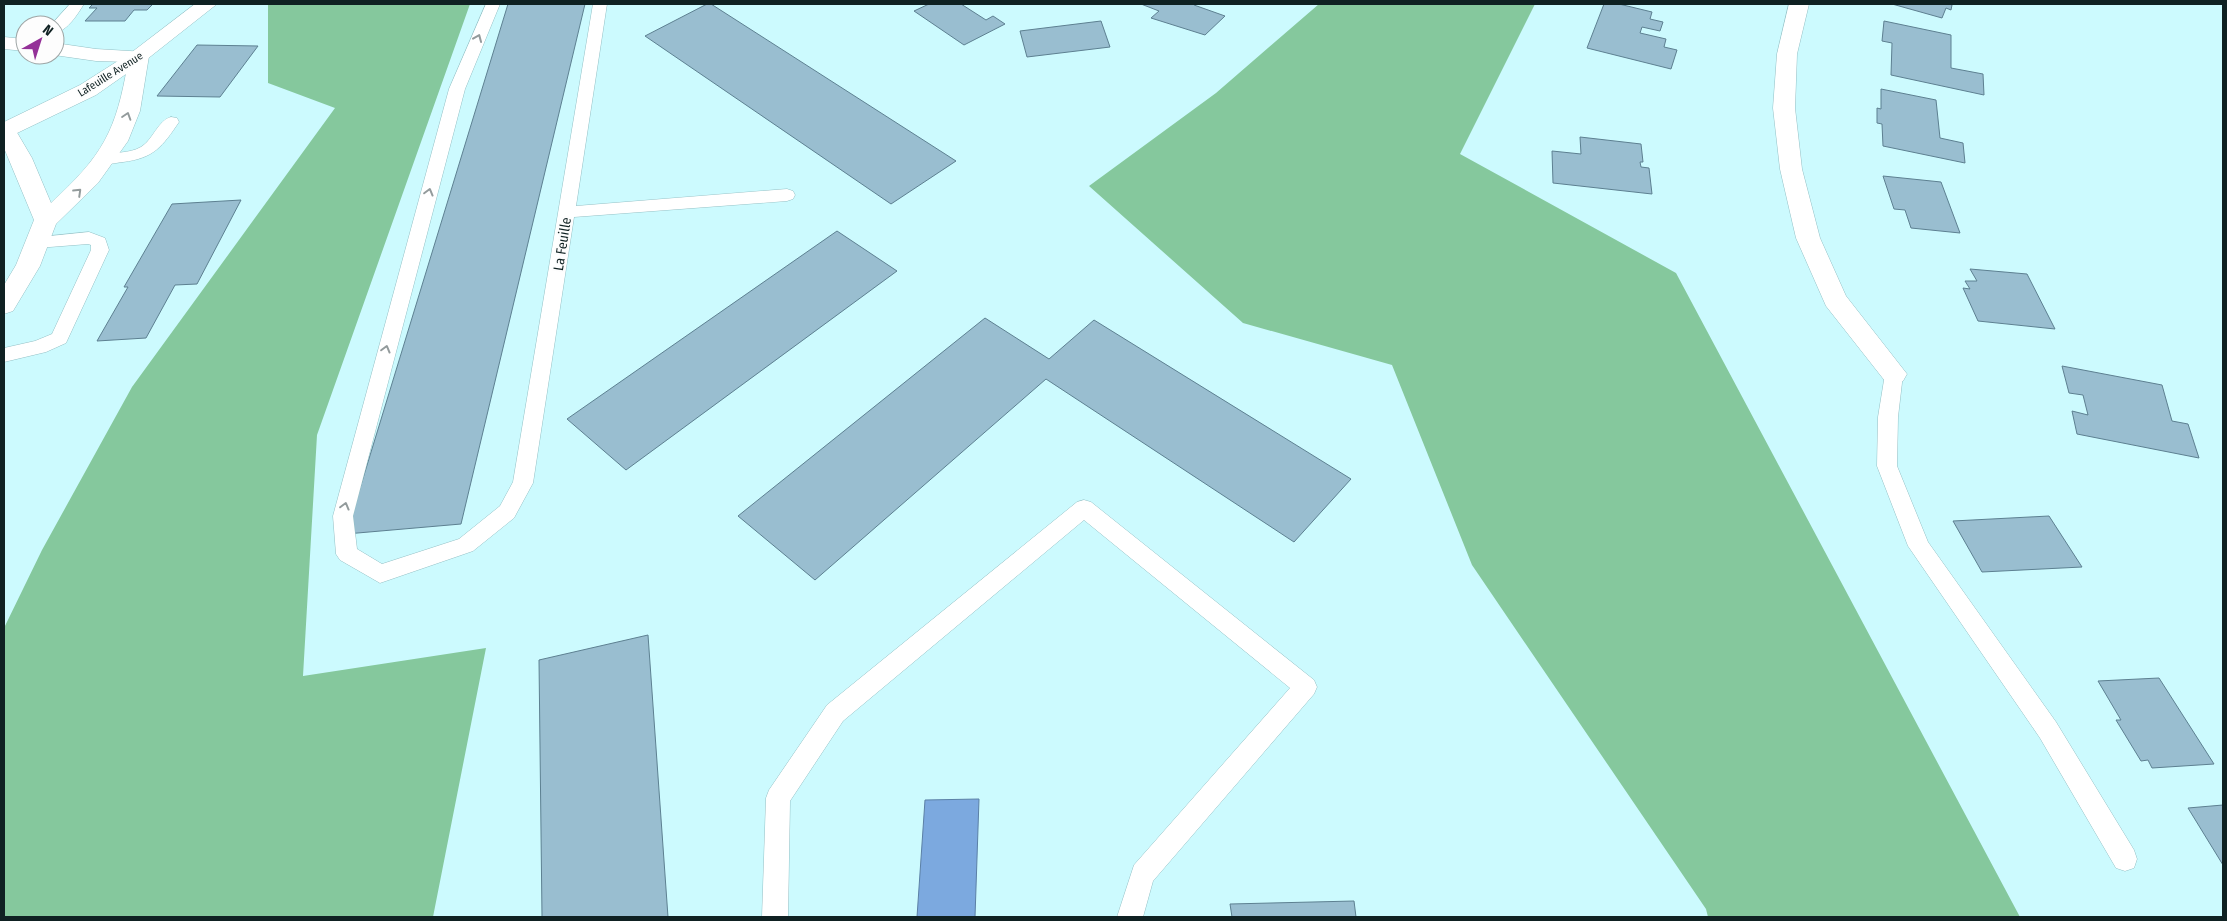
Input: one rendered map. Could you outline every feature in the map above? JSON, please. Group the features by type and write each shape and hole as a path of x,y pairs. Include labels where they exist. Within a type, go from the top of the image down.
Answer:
{"street":[{"name":"Lafeuille Avenue","path":"4,129 88,90 139,56 207,4"},
{"path":"1799,4 1787,54 1784,108 1791,169 1808,238 1834,300 1894,374"},
{"path":"4,306 28,266 42,231 82,189 105,159 123,130 132,100 139,56 96,55 65,50"},
{"path":"4,129 21,158 42,231"}],"lane":[{"path":"65,20 77,4"},
{"name":"La Feuille","path":"492,4 457,89 391,330 343,516 347,554 380,574 466,545 507,512 523,484 600,4"},
{"path":"105,159 139,155 154,146 171,122"},
{"path":"567,212 787,195"},
{"path":"4,355 32,350 51,344 59,338 100,250 99,242 89,238 42,231"},
{"path":"1894,374 1888,417 1887,466 1919,546 2048,730 2126,859"},
{"path":"775,917 778,798 835,713 1084,508 1306,687 1143,874 1130,917"}],"green space":[{"path":"268,4 470,4 317,435 303,676 486,648 433,917 4,917 4,628 42,550 132,387 335,108 268,83"},
{"path":"1319,4 1535,4 1460,154 1676,273 2020,917 1708,917 1706,909 1472,565 1392,365 1243,323 1089,186 1216,93"}],"water":[{"path":"979,799 975,917 917,917 925,800"}],"building":[{"path":"93,4 153,4 147,10 134,10 125,21 85,21 97,8 89,8"},
{"path":"508,4 585,4 461,524 346,534"},
{"path":"707,4 711,4 956,161 891,204 645,36"},
{"path":"929,4 961,4 986,20 993,16 1005,24 964,45 914,11"},
{"path":"1141,4 1195,4 1225,16 1205,35 1151,18 1159,11"},
{"path":"1604,4 1619,4 1652,12 1650,19 1663,22 1660,31 1642,27 1640,33 1666,39 1664,47 1677,50 1671,69 1587,48"},
{"path":"1892,4 1952,5 1951,10 1946,8 1942,18"},
{"path":"1101,21 1110,47 1027,57 1020,31"},
{"path":"1884,21 1951,35 1951,68 1983,74 1984,95 1891,75 1892,43 1882,41"},
{"path":"197,45 258,46 220,97 157,96"},
{"path":"1881,89 1936,100 1940,138 1963,143 1965,163 1883,146 1882,124 1877,123 1877,108 1881,109"},
{"path":"1580,137 1641,144 1643,162 1640,162 1641,167 1649,168 1652,194 1553,183 1552,151 1581,154"},
{"path":"1883,176 1941,182 1960,233 1911,228 1905,210 1894,209"},
{"path":"241,200 197,284 175,285 146,338 97,341 128,287 124,287 172,204"},
{"path":"837,231 897,271 626,470 567,419"},
{"path":"1970,269 2027,274 2055,329 1978,321 1963,288 1970,289 1965,281 1977,281"},
{"path":"985,318 1049,359 1094,320 1351,479 1294,542 1046,379 815,580 738,516"},
{"path":"2062,366 2162,385 2172,421 2188,424 2199,458 2077,434 2072,411 2088,415 2083,395 2069,393"},
{"path":"2049,516 2082,567 1982,572 1953,521"},
{"path":"648,635 668,917 542,917 539,660"},
{"path":"2159,678 2214,764 2152,768 2148,760 2141,761 2116,720 2121,720 2098,681"},
{"path":"2223,805 2223,865 2188,808"},
{"path":"1354,901 1356,917 1232,917 1230,904"}]}
